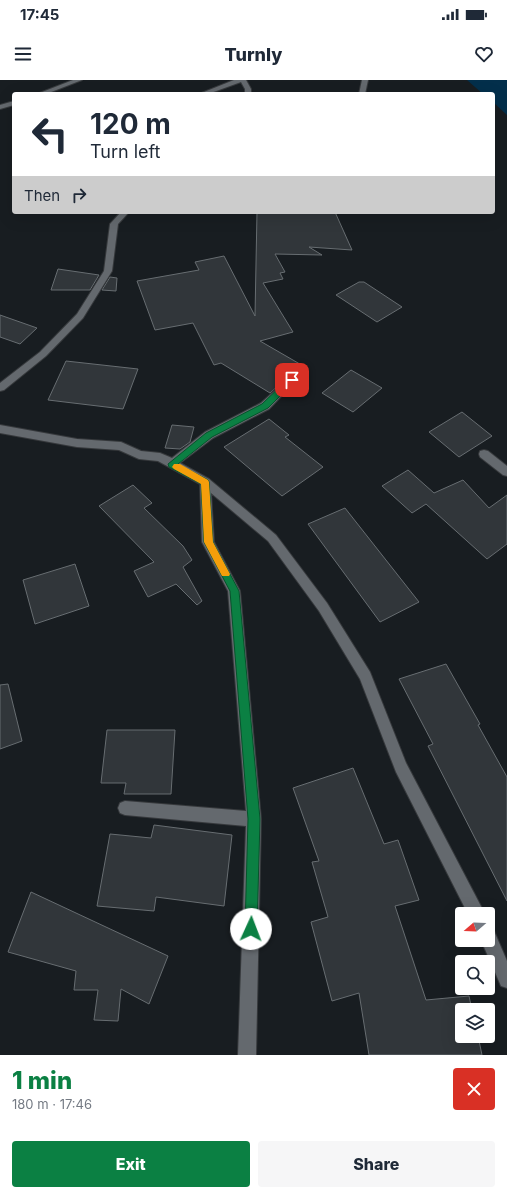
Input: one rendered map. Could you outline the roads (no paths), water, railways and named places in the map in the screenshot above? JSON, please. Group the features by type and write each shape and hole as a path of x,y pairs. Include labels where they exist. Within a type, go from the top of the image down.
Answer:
{"street":[{"path":"46,92 79,80"},
{"path":"208,92 241,80 248,89 248,92"},
{"path":"362,92 365,80"},
{"path":"0,107 12,104"},
{"path":"0,388 43,354 80,316 108,271 114,224 123,214"},
{"path":"172,464 209,435 265,406 292,380"},
{"path":"0,429 77,443 121,446 139,456 160,457 205,482 272,538 323,607 365,676 401,767 473,907"},
{"path":"484,454 507,472"},
{"path":"205,482 208,542 234,591 254,819 247,1055"},
{"path":"125,808 254,819"},
{"path":"492,947 507,980"}]}
